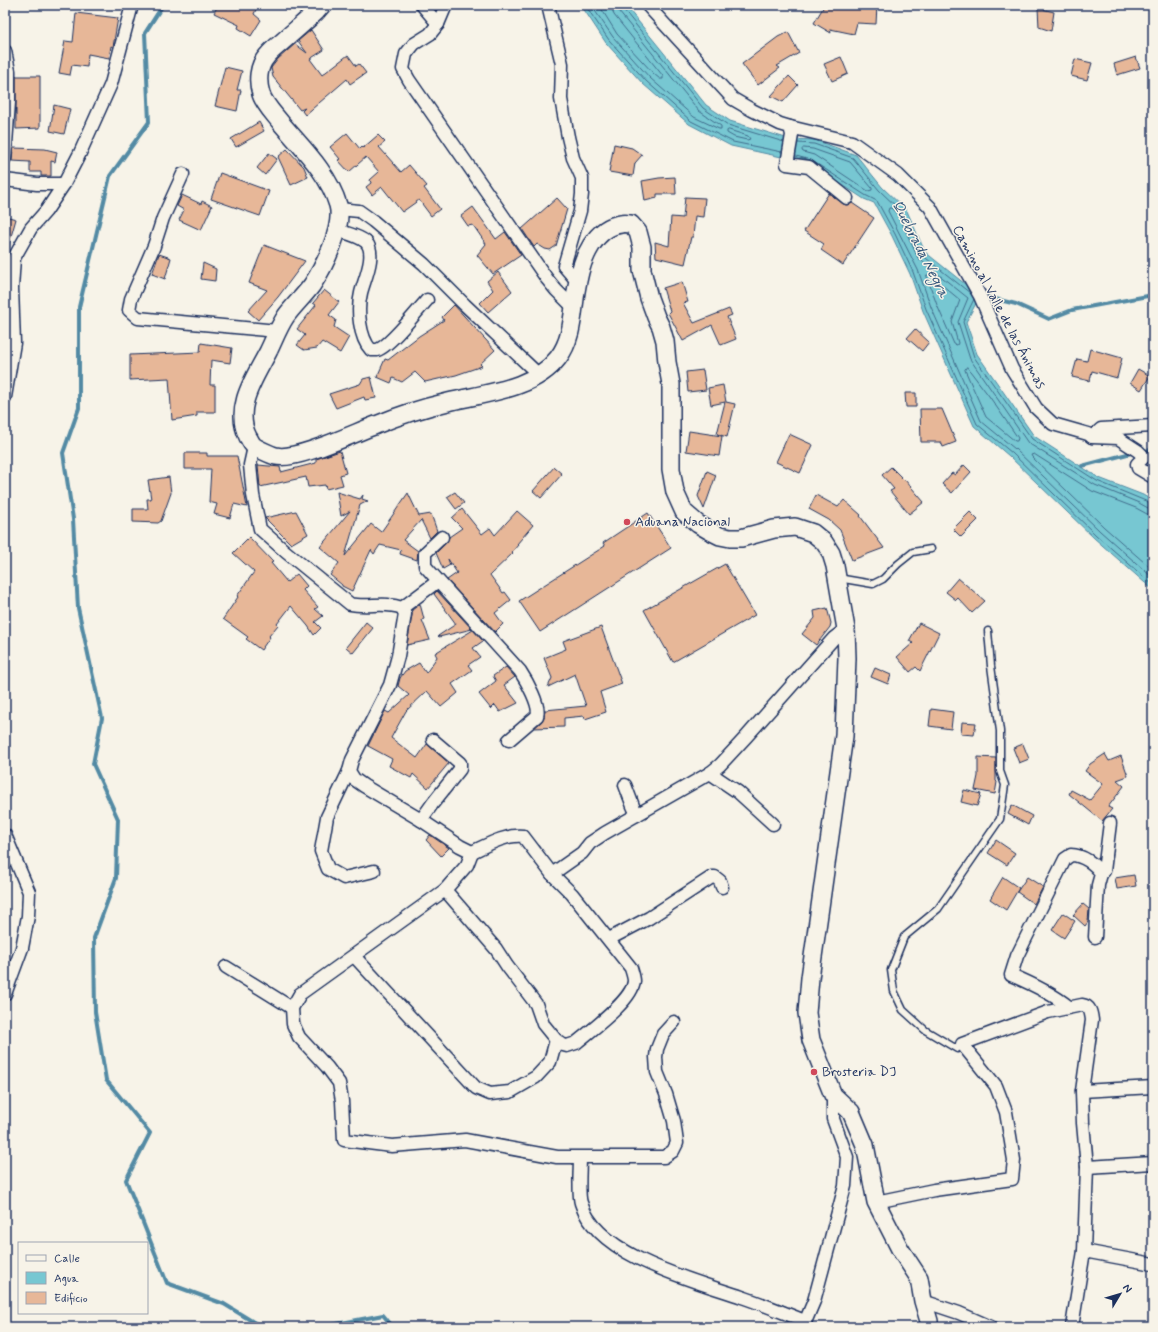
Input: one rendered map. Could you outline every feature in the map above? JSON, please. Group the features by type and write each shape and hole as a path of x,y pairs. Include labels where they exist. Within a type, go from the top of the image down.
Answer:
{"main road":[{"path":"322,5 266,56 260,67 258,78 261,95 321,171 333,191 339,209 337,230 327,258 312,285 286,316 276,331 258,369 247,394 243,412 245,430 254,447 276,456 296,455 409,412 514,386 547,371 560,356 569,336 575,309 578,281 586,256 597,236 620,224 631,224 638,232 642,247 642,270 649,298 665,341 671,384 671,469 675,492 684,512 710,532 730,538 741,538 774,529 796,527 813,533 824,542 831,553 846,629 847,658 844,736 822,885 807,1013 811,1040 833,1095 851,1112 865,1145 876,1202 900,1249 919,1278 929,1327"}],"street":[{"path":"5,397 14,343 12,288 14,258 32,228 46,211 64,184 111,84 132,5"},
{"path":"422,5 438,24"},
{"path":"446,5 438,24 430,34 414,44 406,54 403,69 408,80 547,279 575,309"},
{"path":"548,5 562,64 561,99 568,137 582,178 580,211 564,266 578,281"},
{"name":"Camino al Valle de las Ánimas","path":"647,5 733,99 791,131 852,142 898,175 930,207 980,296 1012,369 1036,408 1053,424 1088,434 1092,437 1118,438 1138,451 1144,457 1137,464 1138,468 1153,478"},
{"path":"5,50 9,71 9,102 5,158"},
{"path":"791,131 787,164 809,167 847,198"},
{"path":"183,174 163,218 154,246 131,299 129,310 138,318 276,331"},
{"path":"5,180 37,184 64,184"},
{"path":"339,209 359,211 373,221 424,264 464,305 539,375"},
{"path":"337,230 365,241 369,247 370,258 367,275 361,293 359,308 364,338 371,350 378,350 395,336 427,300"},
{"path":"1092,437 1101,429 1153,426"},
{"path":"254,447 250,465 260,529 350,604 359,606 389,604 402,608 405,614 398,656 390,685 352,760 349,771 327,816 321,851 328,870 344,878 374,871"},
{"path":"442,537 425,553 425,566 520,671 538,709 536,716 509,740"},
{"path":"402,608 438,581"},
{"path":"552,874 582,853 590,843 710,773 720,765 834,638 846,629"},
{"path":"421,820 460,769 460,763 433,740"},
{"path":"349,771 354,779 392,804 421,820 460,846 472,852"},
{"path":"710,773 738,792 772,824"},
{"path":"625,785 637,815"},
{"path":"1095,937 1098,885 1101,874 1104,871 1110,823"},
{"path":"5,835 9,856 29,892 28,916 22,948 5,994"},
{"path":"445,890 496,949 536,1004 543,1024 556,1040 563,1045 567,1046 576,1043 616,1010 630,990 634,981 631,968 609,939 572,894 552,874 523,836 516,835 504,838 472,852 467,865 445,890 300,994 292,1008 293,1024 299,1037 327,1067 339,1083 342,1101 344,1140 392,1146 465,1140 557,1157 664,1157 673,1151 677,1143 674,1121 666,1094 657,1072 656,1057 662,1038 674,1022"},
{"path":"1069,1007 1030,984 1010,975 1016,956 1065,859 1071,855 1078,855 1099,869 1101,874"},
{"path":"609,939 649,918 712,877 715,877 720,881 722,887"},
{"path":"354,956 476,1088 490,1094 510,1092 536,1077 550,1062 556,1040"},
{"path":"226,967 292,1008"},
{"path":"876,1202 934,1190 1012,1179 1014,1160 1004,1106 996,1086 962,1044 1048,1012 1069,1007 1082,1005 1086,1006 1091,1012 1092,1020 1082,1091 1087,1167 1084,1251 1072,1327"},
{"path":"1082,1091 1153,1087"},
{"path":"580,1158 581,1203 594,1226 610,1242 653,1266 682,1278 743,1297 804,1324 814,1301 845,1186 847,1157 833,1119 833,1095"},
{"path":"1087,1167 1153,1163"},
{"path":"1084,1251 1153,1264"},
{"path":"923,1301 959,1313 991,1327"}],"lane":[{"path":"837,578 873,584 883,579 913,552 931,549"},
{"path":"962,1044 957,1050 925,1030 903,1010 894,991 891,970 904,937 938,908 1000,819 1005,785 1000,771 1000,731 990,666 988,631"}],"water":[{"name":"Quebrada Negra","path":"581,5 625,5 706,105 730,121 789,139 815,140 856,155 882,187 907,211 925,252 980,296 966,322 977,354 1034,436 1099,478 1143,495 1153,501 1153,590 1094,538 1009,456 974,426 923,311 910,274 874,203 864,199 809,163 731,146 689,124 643,84 606,43"}],"building":[{"path":"218,5 258,5 254,14 261,20 251,36 238,28 239,25 214,13"},
{"path":"877,5 876,24 857,23 854,34 830,29 831,33 814,23 824,6"},
{"path":"1038,8 1054,12 1051,31 1039,27"},
{"path":"76,13 118,18 113,47 111,46 109,58 88,54 87,67 72,65 70,75 59,73 65,41 73,42"},
{"path":"311,30 324,50 310,59 322,75 348,55 356,66 359,64 366,73 350,84 347,79 305,115 302,111 305,108 300,110 273,77 271,68 278,59 295,44 307,53 298,41"},
{"path":"788,32 799,53 777,66 780,68 758,85 742,64 778,37"},
{"path":"841,57 848,74 832,81 824,64"},
{"path":"1136,57 1140,68 1117,75 1114,64"},
{"path":"1075,59 1092,63 1087,80 1071,76"},
{"path":"225,67 242,71 237,90 241,90 237,111 215,106"},
{"path":"16,76 40,76 40,128 16,129"},
{"path":"789,76 798,85 783,102 771,96"},
{"path":"54,105 70,109 64,134 50,131"},
{"path":"259,122 264,131 236,147 231,139"},
{"path":"347,133 360,149 378,135 385,142 379,147 401,172 409,165 427,186 424,188 440,209 431,216 419,200 402,212 382,187 372,195 366,187 371,183 370,180 379,172 366,157 349,172 338,160 340,159 330,147"},
{"path":"614,144 632,148 642,155 635,163 633,176 609,172"},
{"path":"13,148 45,149 57,152 55,162 51,161 51,176 41,176 41,172 30,172 30,162 12,161"},
{"path":"287,149 304,167 308,177 291,185 278,157"},
{"path":"269,153 277,159 265,175 257,168"},
{"path":"220,173 269,191 260,216 211,199"},
{"path":"675,177 676,194 657,194 657,198 645,201 642,181"},
{"path":"829,193 843,204 846,205 852,203 874,218 843,265 821,250 824,244 804,231"},
{"path":"182,195 201,204 202,201 212,206 201,230 179,220 184,210 177,206"},
{"path":"685,197 705,198 703,217 695,216 693,237 691,237 685,264 656,257 655,242 669,246 671,217 683,218"},
{"path":"557,198 567,209 556,246 550,250 537,244 534,247 522,229"},
{"path":"473,207 496,239 505,232 521,255 493,274 477,255 486,244 473,225 468,226 461,216"},
{"path":"5,216 16,219 8,247 5,247"},
{"path":"264,245 305,261 278,297 258,320 248,311 267,290 249,283"},
{"path":"159,254 171,258 165,279 152,274"},
{"path":"203,263 216,269 215,281 201,279"},
{"path":"498,272 512,291 488,312 480,303 493,290 487,281"},
{"path":"682,282 688,302 683,303 694,323 729,309 732,315 727,317 736,339 721,345 712,325 683,341 668,313 670,311 663,288"},
{"path":"324,290 339,302 329,315 336,320 334,327 349,337 340,353 322,342 317,348 304,350 297,345 305,335 297,329 316,305 313,303"},
{"path":"454,305 495,350 480,364 482,366 456,375 425,382 415,372 402,382 393,378 391,383 377,377 385,359 388,360 419,336 444,320 442,317"},
{"path":"915,329 929,342 922,351 907,338"},
{"path":"201,343 232,348 230,363 211,360 210,385 215,385 215,412 197,412 197,416 172,420 169,378 130,380 130,355 200,352"},
{"path":"1090,349 1122,358 1117,378 1092,371 1090,381 1072,377 1077,359 1087,361"},
{"path":"1138,369 1150,376 1141,390 1130,383"},
{"path":"703,370 706,390 688,392 686,372"},
{"path":"371,377 376,398 365,400 364,397 336,408 329,394 360,384 363,379"},
{"path":"723,385 726,402 735,404 727,437 717,434 725,402 711,405 708,388"},
{"path":"905,393 916,393 916,407 906,407"},
{"path":"920,409 942,409 956,442 943,447 941,442 921,442"},
{"path":"689,431 722,436 719,456 686,451"},
{"path":"789,434 813,445 800,473 776,462"},
{"path":"340,451 346,473 340,475 343,485 326,489 325,485 308,487 306,477 260,487 258,465 280,467 281,472 316,463 316,459"},
{"path":"185,453 207,453 207,456 237,456 247,507 234,504 230,518 214,514 217,504 209,502 211,469 185,469"},
{"path":"964,465 971,472 952,493 942,484 952,473 955,475"},
{"path":"554,467 562,474 541,498 533,491"},
{"path":"891,467 905,480 924,502 909,514 890,491 894,489 882,475"},
{"path":"707,471 716,475 704,509 698,496"},
{"path":"169,477 171,493 161,521 158,523 133,522 133,509 148,509 147,499 151,499 148,480"},
{"path":"337,492 360,499 363,495 362,499 368,501 360,505 345,556 371,524 381,532 408,493 419,516 431,514 437,531 430,538 421,520 403,540 418,551 417,560 400,554 401,550 380,545 374,554 371,550 352,591 342,586 330,575 339,563 320,547 350,511 341,516"},
{"path":"455,492 464,503 456,509 447,497"},
{"path":"816,495 838,507 844,500 861,515 860,516 884,548 852,560 840,530 829,520 809,509"},
{"path":"462,509 482,534 490,528 495,535 517,511 533,525 517,544 518,545 512,552 513,553 490,575 503,593 505,592 511,600 495,613 503,624 495,632 447,580 457,573 448,559 450,565 443,569 436,553 447,542 449,537 462,528 452,518"},
{"path":"296,511 308,534 291,544 265,518"},
{"path":"970,512 978,520 961,537 953,529"},
{"path":"648,513 671,548 540,632 519,601 605,546 603,543"},
{"path":"249,537 273,562 271,563 287,582 297,574 307,586 303,590 318,607 315,609 323,616 315,622 321,628 314,635 291,606 277,624 278,625 269,636 270,637 261,650 246,639 248,637 223,619 254,572 233,553"},
{"path":"725,564 755,615 673,662 644,610"},
{"path":"958,578 985,601 972,613 958,598 956,600 946,592"},
{"path":"437,591 472,629 438,636 456,624 434,594"},
{"path":"420,604 424,619 422,620 430,640 407,645 412,610"},
{"path":"827,608 831,623 830,627 816,645 802,634 815,618 814,611"},
{"path":"366,622 373,628 353,653 346,647"},
{"path":"919,623 939,633 920,671 916,667 910,672 897,657 913,643 909,641"},
{"path":"601,627 622,684 600,692 606,712 585,719 584,716 564,718 564,727 534,728 542,721 545,710 586,706 575,674 548,687 552,678 544,658 566,649 563,641"},
{"path":"473,630 483,641 473,648 480,657 468,665 472,670 452,684 458,693 441,707 427,691 406,711 391,738 417,758 427,744 449,763 428,788 413,774 411,778 389,766 392,759 368,746 385,711 389,713 409,695 398,686 400,678 405,671 419,663 426,673 437,657 435,653"},
{"path":"506,667 515,677 504,685 518,703 500,712 495,705 491,709 479,694 496,681 493,676"},
{"path":"875,668 891,675 888,684 871,677"},
{"path":"931,709 953,712 951,729 929,726"},
{"path":"962,722 976,723 974,735 961,734"},
{"path":"1023,744 1029,759 1019,763 1013,748"},
{"path":"1105,754 1109,761 1121,756 1128,776 1117,780 1124,786 1108,807 1112,809 1102,821 1069,794 1071,790 1090,800 1103,784 1085,771 1090,764"},
{"path":"978,757 996,758 997,782 995,794 975,790 978,776"},
{"path":"964,790 981,794 977,806 961,802"},
{"path":"1012,805 1032,816 1028,825 1008,814"},
{"path":"430,835 449,848 441,856 426,840"},
{"path":"996,840 1015,853 1007,865 988,853"},
{"path":"1134,875 1136,886 1117,889 1115,878"},
{"path":"1003,877 1019,888 1006,910 990,899"},
{"path":"1027,877 1043,887 1034,904 1017,892"},
{"path":"1083,904 1089,909 1088,922 1085,926 1073,915"},
{"path":"1063,913 1075,921 1064,938 1052,930"}],"waterway":[{"path":"163,5 145,33 149,122 110,176 79,307 79,408 63,453 73,519 78,608 102,718 93,764 118,819 116,878 94,938 95,1012 106,1080 150,1133 126,1180 167,1283 224,1304 260,1326 315,1327"},
{"path":"983,296 1016,304 1049,319 1072,310 1153,295"},
{"path":"1141,451 1153,450"},
{"path":"1082,466 1135,452"},
{"path":"321,1327 383,1315 393,1327"}],"place":[{"name":"Aduana Nacional","path":"627,522"},
{"name":"Brosteria DJ","path":"814,1072"}]}
